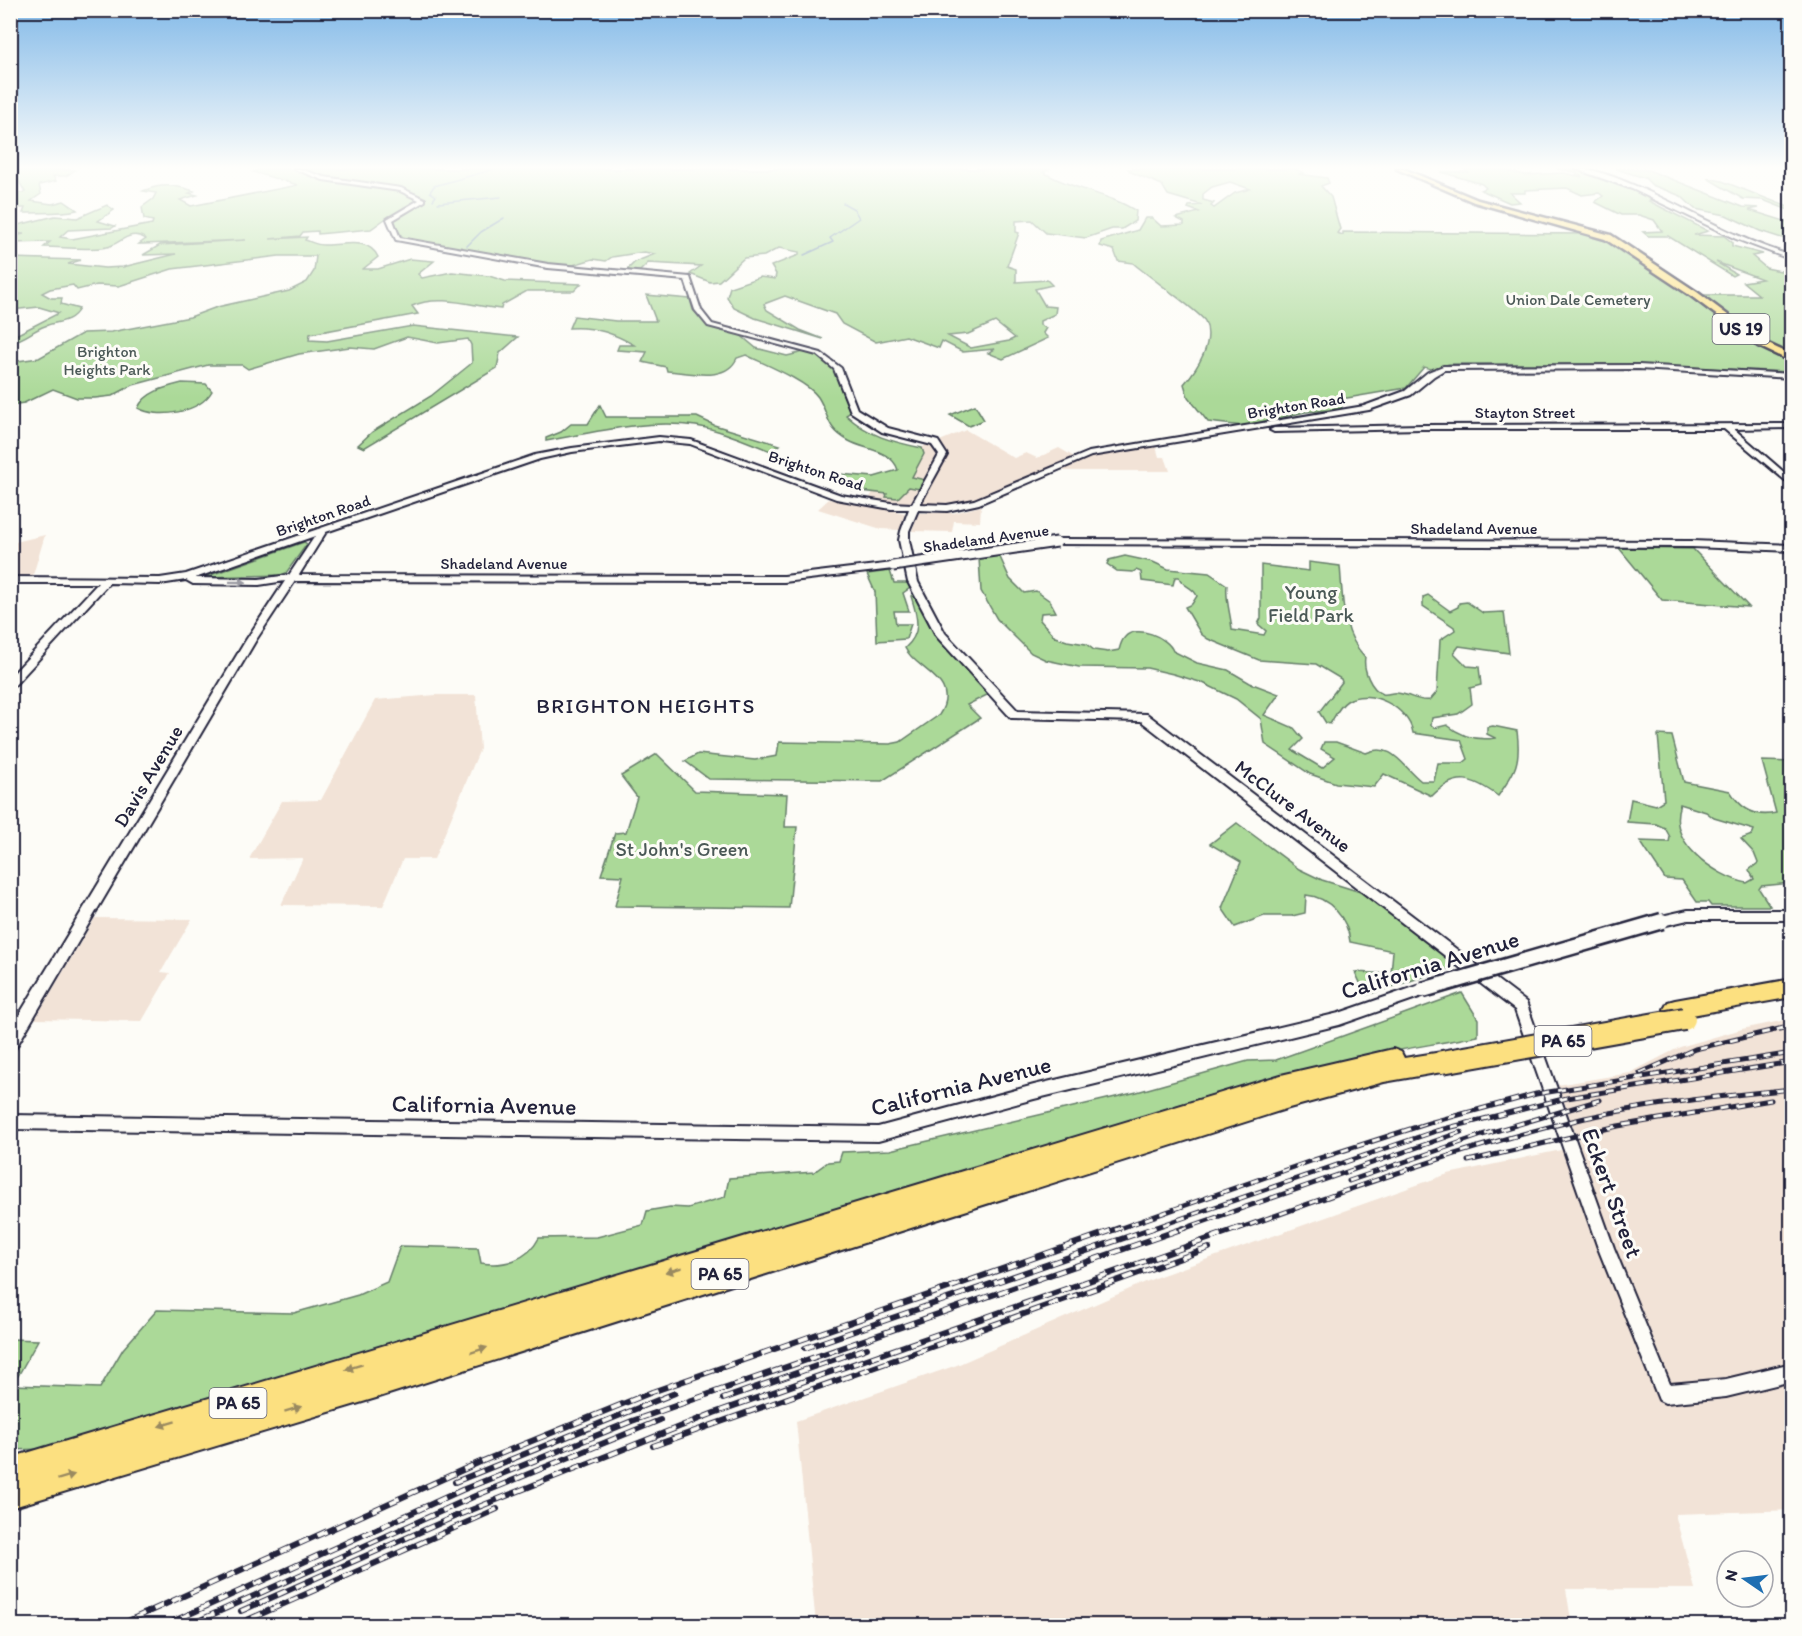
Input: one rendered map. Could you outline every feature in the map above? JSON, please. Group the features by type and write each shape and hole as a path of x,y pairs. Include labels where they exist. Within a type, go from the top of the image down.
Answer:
{"highway":[{"name":"PA 65","path":"16,1489 376,1384 1289,1097 1439,1057 1679,1014 1791,988"},
{"name":"PA 65","path":"1679,1014 1791,1000"},
{"name":"PA 65","path":"16,1489 67,1454 1281,1085 1368,1063 1439,1057"},
{"path":"10,1461 67,1454"}],"main road":[{"name":"US 19","path":"1621,245 1756,340 1791,359"}],"street":[{"path":"432,245 548,267 689,278 698,310 710,325 819,354 837,368 854,410 885,430 935,443 943,455 914,508"},
{"path":"1759,245 1791,258"},
{"name":"Brighton Road","path":"10,580 160,581 188,577 538,457 659,439 699,444 839,496 914,508 947,508 976,502 1089,454 1349,411 1384,403 1408,393 1431,374 1443,368 1639,368 1791,376"},
{"name":"Stayton Street","path":"1259,426 1272,430 1791,426"},
{"path":"1726,426 1791,484"},
{"name":"McClure Avenue","path":"914,508 904,540 914,587 940,635 1015,715 1143,717 1521,1005"},
{"name":"Davis Avenue","path":"10,1044 290,578 323,531"},
{"name":"Shadeland Avenue","path":"188,577 193,581 259,582 290,578 784,579 1057,542 1682,543 1791,548"},
{"path":"10,684 106,581"},
{"name":"California Avenue","path":"10,1122 878,1134 1034,1092 1339,1019 1424,990 1662,921 1688,915 1791,915"},
{"name":"Eckert Street","path":"1521,1005 1606,1248 1665,1394 1726,1388 1791,1372"}],"shaded area":[{"path":"966,430 1014,458 1026,453 1037,458 1059,448 1076,458 1155,443 1159,457 1165,457 1170,471 1066,471 1051,468 960,506 867,503 873,492 897,498 912,477 924,454 922,448 929,441 935,443"},
{"path":"829,499 905,513 900,530 881,529 818,509"},
{"path":"981,506 980,522 954,521 952,532 912,531 918,513 954,513"},
{"path":"45,535 33,575 11,575 11,543"},
{"path":"436,695 476,695 480,749 434,859 403,859 383,906 281,905 303,858 249,859 282,801 321,800 375,700"},
{"path":"95,918 192,919 161,972 170,973 142,1021 35,1019"},
{"path":"1791,1019 1791,1510 1675,1514 1695,1589 1566,1589 1572,1626 816,1625 796,1421 957,1365 1157,1277 1448,1174 1580,1146 1558,1085 1630,1073 1680,1047 1742,1029"}],"green space":[{"path":"46,245 111,245 84,249 44,247"},
{"name":"Brighton Heights Park","path":"159,245 366,245 374,250 378,257 363,269 378,269 410,259 434,261 418,274 422,278 452,272 489,276 505,281 581,284 574,291 527,291 502,305 501,309 445,301 422,303 412,306 418,314 310,334 309,340 327,341 413,326 518,337 500,353 497,368 364,448 358,445 372,432 431,396 472,363 471,345 468,339 438,343 407,337 374,349 350,347 299,354 248,369 242,365 208,365 133,385 112,396 77,398 53,389 24,403 11,405 11,362 39,358 83,333 111,332 190,317 217,307 289,291 307,282 314,271 316,256 279,256 172,269 119,286 97,285 77,290 73,285 50,289 42,293 51,298 62,298 61,304 79,309 76,314 11,342 10,338 59,313 39,307 11,310 11,258 81,260 68,264 105,268 123,267 176,254 143,255"},
{"path":"444,245 1015,245 1007,266 1016,269 1016,282 1047,280 1052,285 1035,289 1045,306 1056,307 1055,314 1040,321 1040,325 1046,328 1043,333 1048,338 1003,359 988,353 995,349 963,352 942,341 939,348 906,336 876,342 842,324 835,314 785,296 764,304 767,310 800,330 823,339 755,318 734,308 727,297 730,287 760,277 775,279 776,274 771,266 799,255 799,252 779,248 764,256 744,258 719,281 710,282 690,274 701,266 648,263 640,271 627,270 635,262 655,254 644,252 612,257 606,261 593,259 573,265 554,265","holes":["995,322 1015,338 971,348 948,336 968,334"]},
{"name":"Union Dale Cemetery","path":"1616,245 1689,295 1759,295 1743,282 1762,279 1716,262 1736,274 1732,276 1683,245 1732,245 1763,254 1752,256 1766,268 1791,273 1791,372 1617,364 1449,364 1431,369 1424,367 1406,388 1341,399 1342,409 1305,412 1243,426 1208,422 1188,397 1184,384 1199,363 1206,346 1208,329 1205,321 1133,263 1118,261 1114,250 1100,246"},
{"path":"646,295 690,299 693,310 708,326 739,334 756,348 787,356 808,351 835,366 854,410 846,415 872,433 922,448 924,454 912,477 930,481 925,490 909,487 898,498 886,497 887,494 853,490 851,486 833,480 839,474 874,477 898,470 895,463 884,454 855,444 841,436 829,421 818,397 805,385 746,355 737,358 725,371 716,373 696,374 667,371 666,367 642,362 647,352 617,350 619,345 634,345 619,337 595,329 569,328 574,316 616,321 656,321"},
{"path":"182,383 206,384 212,391 198,404 178,412 147,412 138,408 141,402 151,394"},
{"path":"600,405 606,417 697,417 714,425 780,445 771,451 715,430 677,424 640,425 546,441 546,438 561,432 571,424 588,424"},
{"path":"975,405 984,420 969,426 950,415"},
{"path":"304,542 307,544 286,573 281,575 205,577"},
{"path":"1619,548 1693,549 1749,607 1662,600"},
{"name":"Young Field Park","path":"999,555 1010,579 1024,593 1036,591 1050,601 1056,612 1041,613 1040,620 1055,637 1086,644 1094,650 1108,652 1119,650 1123,640 1130,633 1144,632 1159,637 1173,651 1197,663 1228,670 1250,683 1279,694 1264,715 1294,728 1303,739 1292,750 1322,768 1335,757 1321,749 1324,742 1336,742 1366,753 1383,750 1390,753 1421,781 1434,781 1438,763 1463,763 1468,759 1461,740 1413,733 1404,715 1387,702 1377,698 1356,697 1347,701 1339,708 1330,724 1326,723 1319,712 1342,682 1341,679 1316,664 1259,660 1208,639 1201,634 1185,607 1192,604 1197,596 1179,577 1175,577 1173,585 1142,581 1141,572 1117,571 1107,564 1109,560 1125,556 1153,562 1168,569 1209,573 1227,585 1232,630 1264,635 1266,631 1258,624 1261,618 1261,565 1309,571 1309,562 1340,566 1347,626 1351,637 1365,657 1366,673 1374,688 1383,694 1402,694 1421,700 1430,700 1437,692 1440,640 1455,630 1423,606 1423,597 1428,595 1450,611 1458,607 1459,603 1467,602 1483,613 1504,612 1509,653 1459,646 1454,653 1467,666 1479,667 1481,685 1470,688 1472,704 1458,714 1432,718 1431,725 1435,728 1447,725 1464,735 1482,739 1495,738 1487,734 1487,727 1517,731 1516,766 1498,796 1473,781 1465,780 1449,783 1432,796 1384,774 1374,787 1336,783 1310,774 1265,744 1261,719 1236,699 1203,683 1147,668 1079,667 1046,660 1031,653 997,619 981,591 979,558"},
{"path":"890,571 894,583 908,583 910,588 903,593 909,611 894,611 896,624 911,624 906,639 877,641 875,592 867,574"},
{"path":"914,593 935,636 989,694 967,705 980,718 882,781 709,779 685,761 698,754 755,760 777,756 779,742 890,744 900,742 939,715 945,703 945,693 941,684 910,656 905,648 914,636 917,624 911,596"},
{"path":"1658,735 1672,736 1684,782 1730,791 1739,803 1756,813 1776,813 1762,761 1791,762 1791,784 1789,785 1792,789 1791,883 1761,886 1759,889 1770,906 1711,906 1708,902 1697,902 1682,880 1665,879 1640,841 1669,842 1670,837 1665,828 1656,824 1627,822 1631,799 1656,805 1664,800","holes":["1680,804 1706,812 1714,818 1754,830 1752,835 1741,839 1754,853 1758,863 1749,870 1754,879 1747,883 1721,873 1696,855 1687,844 1680,831 1678,818"]},
{"name":"St John's Green","path":"657,754 695,791 787,794 785,827 797,827 789,908 615,906 623,876 601,875 615,833 626,832 637,797 621,776"},
{"path":"1237,823 1299,869 1322,880 1370,895 1460,965 1366,995 1355,972 1391,974 1393,951 1350,942 1346,925 1330,904 1306,895 1305,913 1292,916 1264,916 1235,927 1222,908 1241,862 1210,844"},
{"path":"1462,993 1478,1019 1478,1036 1344,1061 1249,1084 41,1449 11,1450 11,1339 38,1340 13,1385 100,1388 123,1349 157,1310 294,1313 358,1295 387,1282 400,1246 478,1248 481,1263 506,1263 522,1257 539,1238 597,1237 643,1225 647,1211 670,1207 688,1208 725,1197 729,1178 814,1172 828,1162 839,1161 842,1152 890,1150 1137,1092 1248,1061 1276,1060"}],"waterway":[{"path":"804,255 826,245"}],"railway":[{"path":"1640,1073 1695,1049 1792,1026"},
{"path":"1115,1230 1314,1160 1429,1123 1536,1094 1792,1053"},
{"path":"1148,1230 1436,1131 1567,1098 1792,1062"},
{"path":"1235,1230 1409,1169 1541,1129 1636,1108 1792,1089"},
{"path":"1349,1181 1482,1135 1600,1100"},
{"path":"1468,1161 1618,1126 1771,1100"},
{"path":"1180,1230 1461,1132"},
{"path":"117,1626 478,1463 652,1392 1119,1228"},
{"path":"805,1348 1153,1228"},
{"path":"163,1626 462,1490 632,1421 1184,1228"},
{"path":"241,1611 456,1516 714,1413 1239,1228"},
{"path":"653,1446 1209,1248"},
{"path":"723,1399 867,1348"},
{"path":"455,1482 675,1393"},
{"path":"187,1626 475,1496 660,1420"},
{"path":"234,1626 497,1509"}],"district":[{"name":"BRIGHTON HEIGHTS","path":"646,706"}]}
